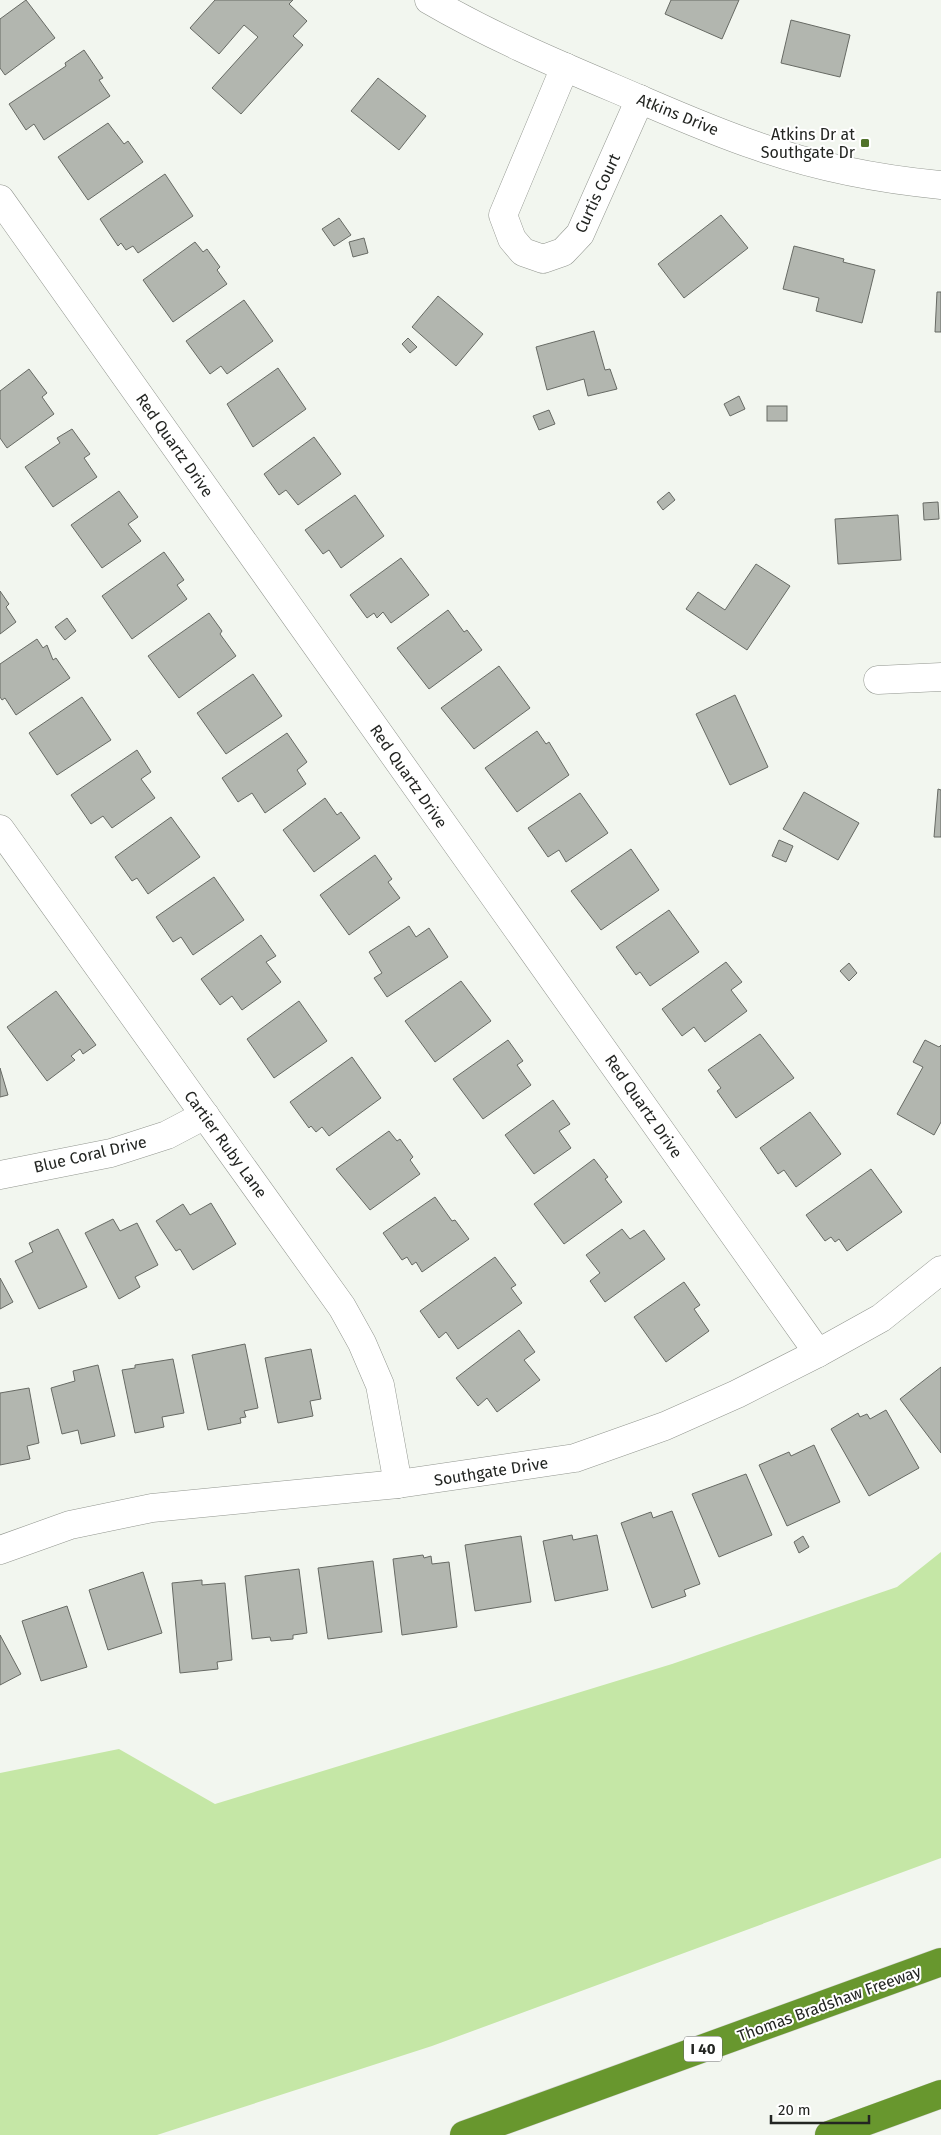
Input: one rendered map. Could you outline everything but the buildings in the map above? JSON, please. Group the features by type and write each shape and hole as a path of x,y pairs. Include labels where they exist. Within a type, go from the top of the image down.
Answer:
{"highway":[{"name":"Thomas Bradshaw Freeway","path":"464,2135 941,1962"},
{"path":"829,2135 941,2094"}],"street":[{"name":"Atkins Drive","path":"429,0 473,26 640,99 756,146 864,175 941,185"},
{"name":"Curtis Court","path":"565,67 503,215 512,240 523,252 543,259 564,252 580,234 640,99"},
{"name":"Red Quartz Drive","path":"0,198 818,1353"},
{"path":"878,680 941,678"},
{"name":"Cartier Ruby Lane","path":"0,829 342,1307 362,1343 380,1386 398,1484"},
{"name":"Blue Coral Drive","path":"0,1174 111,1153 167,1135 205,1115"},
{"name":"Southgate Drive","path":"0,1550 70,1525 152,1508 398,1484 575,1458 665,1426 737,1394 818,1353 881,1318 941,1270"}],"green space":[{"path":"941,1552 941,1858 432,2046 157,2135 0,2135 0,1773 119,1749 215,1804 672,1664 897,1587"}],"place":[{"name":"Atkins Dr at Southgate Dr","path":"865,143"}]}
